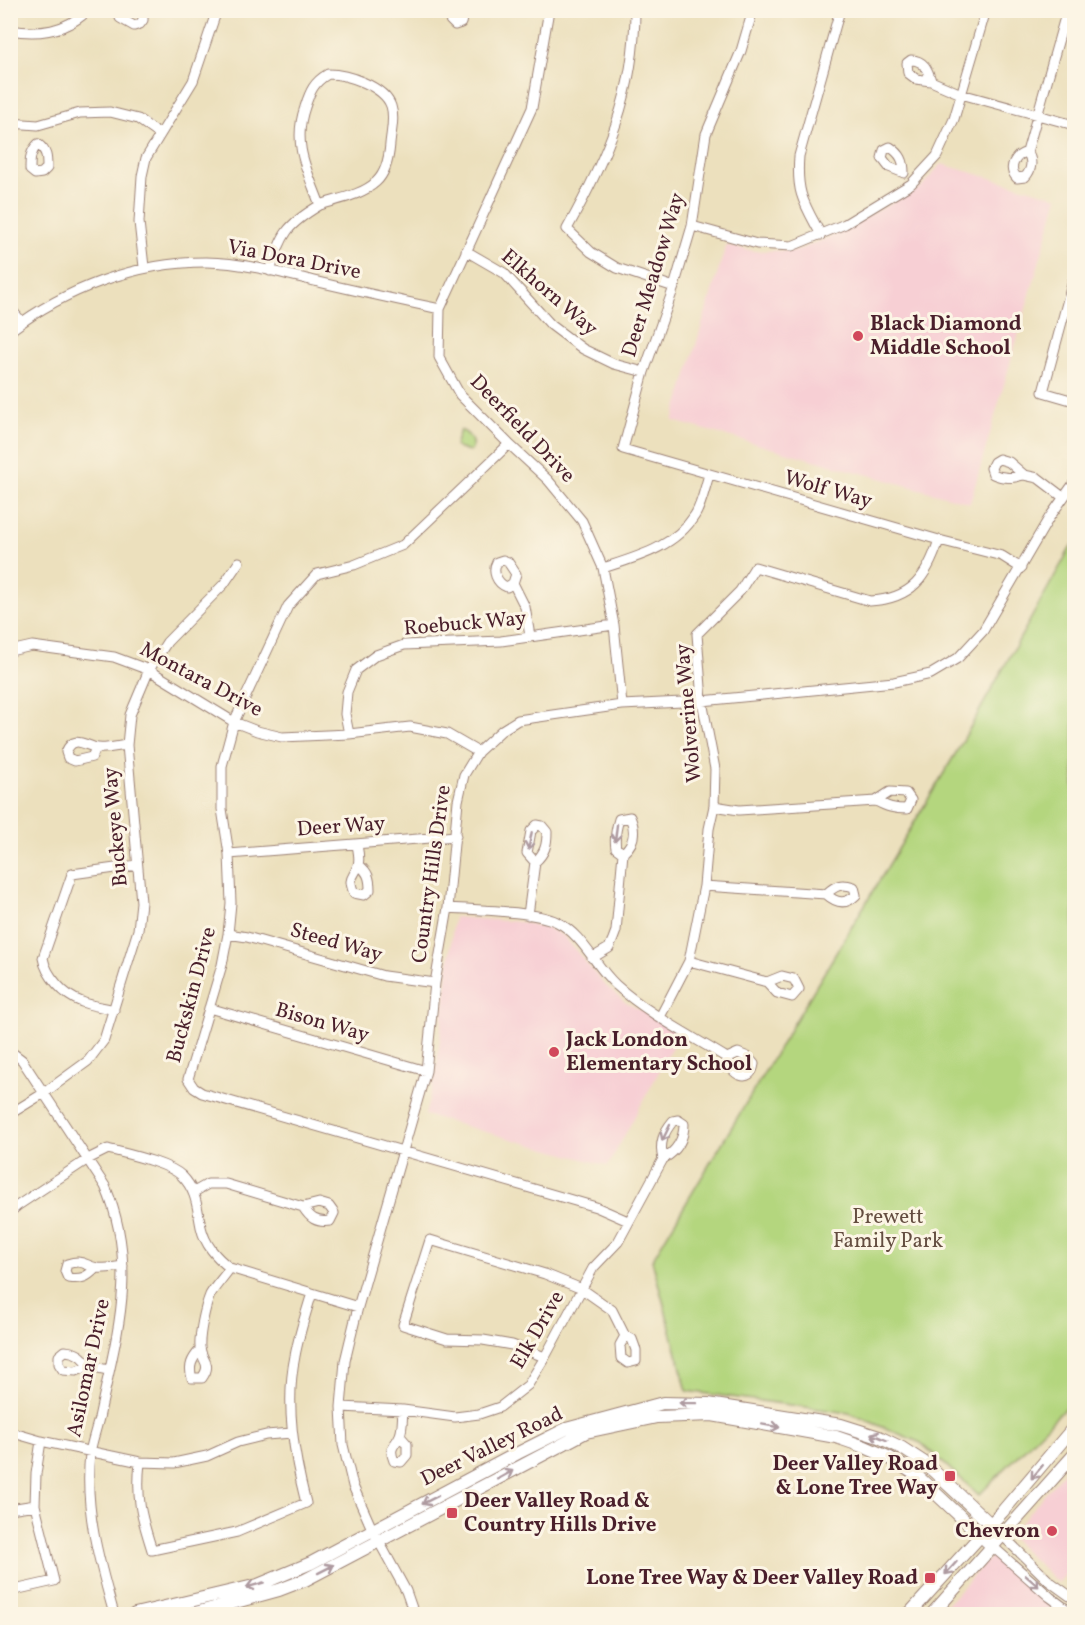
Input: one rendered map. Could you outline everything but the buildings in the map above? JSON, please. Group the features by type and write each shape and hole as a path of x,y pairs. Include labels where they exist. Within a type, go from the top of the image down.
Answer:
{"main road":[{"name":"Deer Valley Road","path":"135,1614 277,1579 566,1429 663,1403 708,1404 841,1425 868,1433 902,1448 925,1463 1002,1535"},
{"name":"Deer Valley Road","path":"192,1614 292,1586 586,1432 657,1417 712,1415 836,1437 865,1447 890,1458 915,1474 992,1546"},
{"path":"909,1614 991,1524 1074,1427"},
{"path":"932,1614 1074,1455"}],"street":[{"path":"10,30 38,33 50,31 72,23 88,10"},
{"path":"119,10 120,18 134,26 143,20 143,10"},
{"path":"144,267 139,222 142,176 146,158 193,81 217,10"},
{"path":"449,10 450,20 455,25 461,23 464,10"},
{"name":"Deerfield Drive","path":"549,10 532,108 440,309 439,357 460,395 548,480 582,520 603,568 614,625 622,705"},
{"path":"635,10 631,75 617,127 596,178 567,229 591,252 617,268 674,287"},
{"name":"Deer Meadow Way","path":"623,449 644,372 674,287 692,226 706,134 741,51 753,10"},
{"path":"821,235 802,201 797,180 799,156 840,10"},
{"path":"692,226 757,244 792,246 845,224 910,184 937,156 954,119 986,10"},
{"path":"1027,152 1066,10"},
{"path":"270,271 280,240 296,219 320,205 367,189 378,181 389,158 393,119 391,106 384,96 358,78 342,74 328,74 316,81 300,120 298,137 300,152 320,205"},
{"path":"931,81 961,94 1074,125"},
{"path":"10,123 38,125 80,113 110,112 138,119 159,134"},
{"path":"38,125 38,144"},
{"path":"904,173 910,184"},
{"name":"Elkhorn Way","path":"466,251 504,273 551,325 583,349 614,364 644,372"},
{"name":"Via Dora Drive","path":"10,331 56,301 144,267 207,262 270,271 440,309"},
{"path":"1074,277 1043,392 1074,401"},
{"path":"10,308 22,322"},
{"path":"1064,315 1074,318"},
{"name":"Buckskin Drive","path":"509,444 404,545 354,565 317,574 288,606 234,722 222,766 222,809 229,854 231,903 228,934 188,1079 194,1088 202,1093 596,1207 628,1221"},
{"name":"Wolf Way","path":"623,449 1002,556 1021,568"},
{"path":"603,568 644,554 673,540 695,514 709,475"},
{"path":"1024,475 1038,478 1063,496"},
{"name":"Country Hills Drive","path":"414,1614 406,1591 372,1529 353,1486 346,1466 341,1407 345,1361 357,1307 426,1071 435,983 448,908 458,801 464,775 478,752 502,730 518,720 622,705 702,701 894,682 932,674 958,658 983,631 1063,496 1074,483"},
{"name":"Wolverine Way","path":"660,1017 689,960 704,886 709,829 714,806 715,769 702,701 697,634 740,591 755,567 870,601 887,600 900,595 920,581 933,560 939,540"},
{"name":"Buckeye Way","path":"10,1114 88,1061 104,1040 138,930 141,902 127,745 130,715 149,670 167,642 224,584 239,562"},
{"path":"513,584 525,607 530,636"},
{"name":"Roebuck Way","path":"349,734 345,714 347,692 356,670 376,655 404,645 501,641 614,625"},
{"name":"Montara Drive","path":"10,651 32,646 77,650 114,657 149,670 234,722 282,737 349,734 410,727 447,734 478,752"},
{"path":"96,748 127,745"},
{"path":"714,806 739,810 876,801"},
{"name":"Deer Way","path":"229,854 456,836"},
{"path":"357,844 359,865"},
{"path":"592,958 609,948 616,931 623,853"},
{"path":"528,915 535,862"},
{"path":"114,1010 80,1002 60,986 45,969 43,958 72,874 137,865"},
{"path":"704,886 826,894"},
{"path":"448,908 528,915 555,921 576,936 616,985 660,1017 727,1058"},
{"name":"Steed Way","path":"228,934 248,937 384,976 435,983"},
{"path":"689,960 767,982"},
{"name":"Bison Way","path":"209,1008 426,1071"},
{"name":"Asilomar Drive","path":"10,1051 22,1060 105,1186 115,1209 120,1234 124,1289 117,1335 91,1451 89,1475 90,1520 114,1614"},
{"path":"10,1212 87,1159 108,1149 159,1164 182,1175 194,1192 201,1228 215,1256 230,1268 357,1307"},
{"name":"Elk Drive","path":"341,1407 403,1410 455,1418 479,1414 500,1407 528,1384 593,1268 618,1242 663,1159"},
{"path":"194,1192 208,1184 226,1184 303,1206"},
{"path":"545,1357 512,1346 483,1340 447,1339 403,1325 430,1240 545,1274 582,1289 612,1310 625,1336"},
{"path":"96,1268 123,1266"},
{"path":"200,1350 210,1296 230,1268"},
{"path":"140,1462 138,1494 140,1516 152,1550 237,1532 306,1503 292,1432 291,1400 295,1356 312,1293"},
{"path":"89,1366 108,1370"},
{"path":"400,1436 403,1410"},
{"path":"10,1432 140,1462 174,1463 207,1456 238,1442 292,1432"},
{"path":"10,1591 54,1581 35,1505 36,1474 41,1441"},
{"path":"10,1509 35,1505"},
{"name":"Deer Valley Road","path":"1002,1535 1049,1581 1074,1599"},
{"name":"Deer Valley Road","path":"992,1546 1071,1612"}],"shaded area":[{"name":"Black Diamond Middle School","path":"941,164 1058,197 970,503 673,421 726,245 754,251 798,250 829,237 921,187"},
{"name":"Jack London Elementary School","path":"454,917 521,922 548,928 564,936 603,983 625,1002 681,1031 608,1166 425,1115 436,1073"},
{"path":"1074,1460 1074,1565 1058,1583 1009,1536"},
{"path":"993,1554 1054,1609 1064,1614 938,1614"}],"green space":[{"path":"460,430 470,438 471,451 455,446"},
{"name":"Prewett Family Park","path":"1072,545 1074,546 1074,1399 979,1495 921,1443 849,1413 687,1391 652,1260 957,751"}],"place":[{"name":"Black Diamond Middle School","path":"858,336"},
{"name":"Jack London Elementary School","path":"554,1052"},
{"name":"Deer Valley Road & Lone Tree Way","path":"950,1476"},
{"name":"Deer Valley Road & Country Hills Drive","path":"452,1513"},
{"name":"Chevron","path":"1052,1531"},
{"name":"Lone Tree Way & Deer Valley Road","path":"930,1578"}]}
